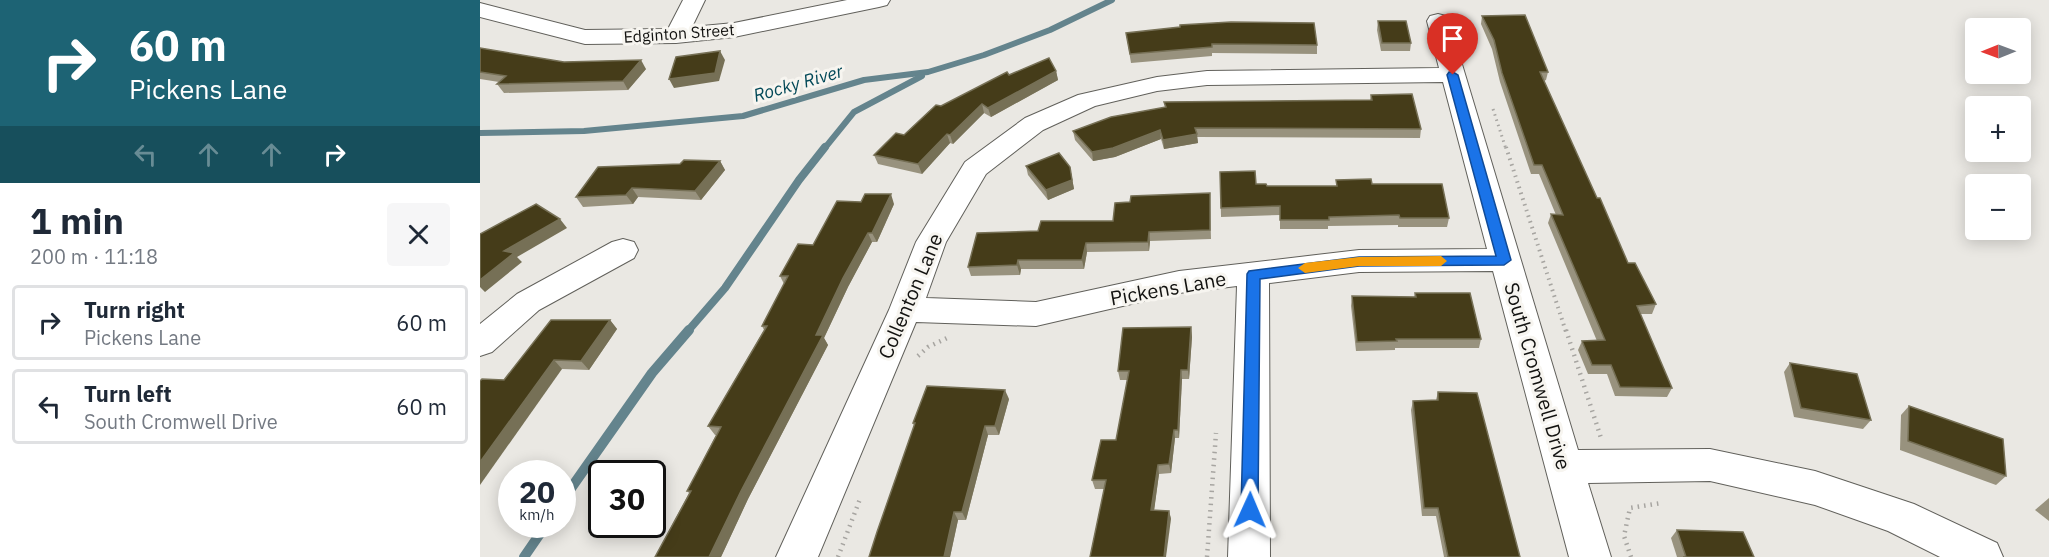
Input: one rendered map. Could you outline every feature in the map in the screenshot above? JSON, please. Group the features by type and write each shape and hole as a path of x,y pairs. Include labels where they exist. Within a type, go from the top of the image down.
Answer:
{"street":[{"path":"676,36 694,0"},
{"name":"Edginton Street","path":"480,10 585,37 676,36 734,30 879,0"},
{"name":"South Cromwell Drive","path":"1438,21 1590,557"},
{"name":"Collenton Lane","path":"797,557 905,310 930,242 975,168 1034,124 1087,100 1157,84 1207,78 1453,75"},
{"path":"480,344 528,302 623,249"},
{"name":"Pickens Lane","path":"905,310 1035,314 1179,282 1359,261 1504,260"},
{"path":"1249,557 1253,274"},
{"path":"1565,467 1710,465 1815,488 1900,517 1982,557"}],"path":[{"path":"1490,101 1602,440"},
{"path":"916,358 928,346 954,335"},
{"path":"838,557 863,491"},
{"path":"1631,557 1624,536 1630,508 1660,503"}],"building":[{"path":"1525,15 1548,72 1540,72 1597,198 1600,198 1628,263 1635,263 1656,304 1637,306 1672,388 1620,387 1611,365 1592,365 1582,341 1605,340 1551,214 1563,215 1542,165 1534,165 1502,73 1494,40 1482,16"},
{"path":"1378,21 1406,21 1411,43 1382,43"},
{"path":"1231,22 1314,23 1317,45 1212,44 1212,47 1130,54 1126,33 1180,27 1180,25"},
{"path":"480,48 564,62 641,60 623,81 497,84 506,76 480,72"},
{"path":"720,51 715,73 669,79 676,57"},
{"path":"1049,58 1056,71 988,108 982,104 950,135 947,134 918,164 874,155 896,133 904,135 936,105 941,106 1007,72 1009,75"},
{"path":"1412,94 1421,129 1195,128 1197,134 1163,140 1160,130 1113,148 1092,152 1073,131 1111,117 1166,107 1164,102 1372,100 1371,95"},
{"path":"1059,153 1070,167 1072,180 1046,190 1026,166"},
{"path":"684,160 720,161 695,191 632,188 626,195 576,197 598,167 680,164"},
{"path":"1255,171 1256,184 1267,186 1337,186 1336,180 1371,179 1372,184 1442,184 1449,218 1400,218 1399,215 1329,217 1329,220 1280,220 1280,206 1221,208 1220,172"},
{"path":"1210,193 1210,230 1149,232 1148,242 1086,243 1082,260 1018,260 1017,265 968,267 977,233 1038,231 1041,221 1113,221 1115,203 1130,202 1131,196"},
{"path":"865,194 891,194 872,233 868,233 843,278 816,335 823,335 709,557 655,557 691,491 687,491 721,427 708,426 767,326 762,326 788,276 780,276 798,244 813,245 837,201 861,202"},
{"path":"536,204 560,219 504,251 514,253 480,280 480,234"},
{"path":"1415,293 1470,293 1481,339 1396,339 1397,341 1357,342 1352,296 1416,297"},
{"path":"551,320 610,320 581,361 554,360 480,462 480,381 482,379 504,380"},
{"path":"1191,327 1188,370 1181,370 1178,430 1174,430 1169,464 1158,465 1151,510 1169,511 1164,557 1090,557 1106,480 1092,480 1101,440 1116,440 1129,371 1118,371 1123,328"},
{"path":"1790,363 1857,374 1871,420 1801,408"},
{"path":"927,386 1005,390 995,426 985,426 962,512 954,512 944,557 869,557 915,423 913,423"},
{"path":"1438,392 1477,393 1520,557 1448,557 1438,508 1424,508 1413,401 1438,400"},
{"path":"1909,406 2003,439 2006,476 1908,441"},
{"path":"1677,530 1743,532 1754,557 1686,557"}],"waterway":[{"name":"Rocky River","path":"480,133 584,131 743,116 864,80 928,72 984,55 1050,30 1112,0"},
{"path":"824,149 854,112 922,76"},
{"path":"687,332 725,288 799,180 825,147"},
{"path":"576,481 652,373 689,330"},
{"path":"524,557 537,538"}],"slow traffic":[{"path":"1305,268 1359,261 1441,261"}],"route":[{"path":"1250,510 1253,274 1359,261 1504,260 1453,75"}]}
